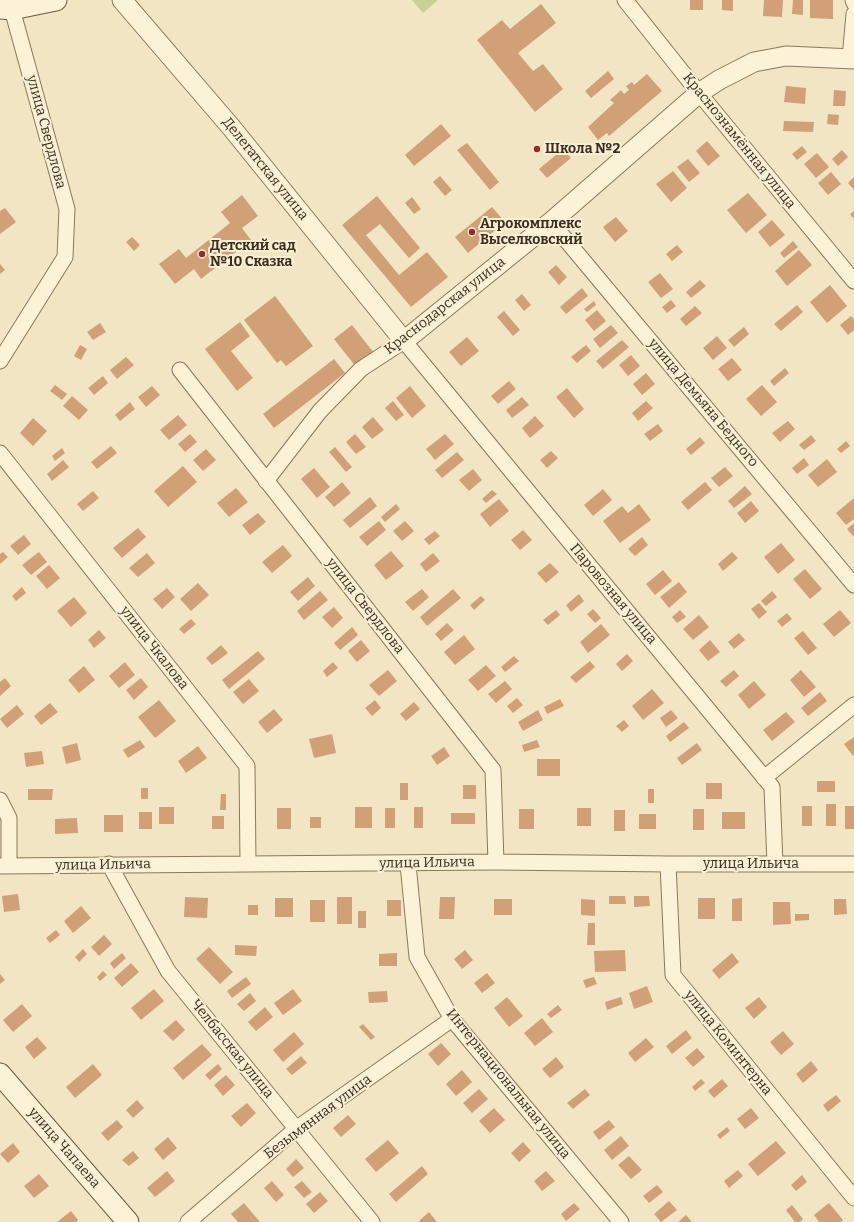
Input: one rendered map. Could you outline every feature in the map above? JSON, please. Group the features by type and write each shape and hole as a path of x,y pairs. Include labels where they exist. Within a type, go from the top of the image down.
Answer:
{"main road":[{"path":"6,8 56,0"},
{"name":"улица Чапаева","path":"0,1074 128,1222"}],"street":[{"name":"Делегатская улица","path":"122,0 232,127 404,341"},
{"name":"Краснознамённая улица","path":"625,0 699,93 854,281"},
{"name":"улица Свердлова","path":"0,360 65,258 67,209 6,8"},
{"path":"852,59 854,14"},
{"name":"Краснодарская улица","path":"266,480 320,411 361,369 404,341 551,222 699,93 719,80 754,62 786,56 852,59"},
{"name":"улица Демьяна Бедного","path":"551,222 854,585"},
{"name":"Паровозная улица","path":"404,341 772,787 775,864"},
{"name":"улица Свердлова","path":"180,370 493,770 496,862"},
{"name":"улица Чкалова","path":"0,453 247,766 248,864"},
{"path":"764,778 854,705"},
{"path":"0,800 10,818 4,866"},
{"name":"улица Ильича","path":"4,866 109,864 408,864 496,862 854,864"},
{"name":"Челбасская улица","path":"109,864 168,971 372,1222"},
{"name":"Интернациональная улица","path":"408,864 417,956 452,1019 621,1222"},
{"name":"улица Коминтерна","path":"668,864 672,975 854,1198"},
{"name":"Безымянная улица","path":"188,1222 296,1129 452,1019"}],"green space":[{"path":"412,0 438,0 423,13"}],"building":[{"path":"690,0 703,0 703,10 690,10"},
{"path":"722,0 733,0 733,11 722,10"},
{"path":"764,0 783,0 782,17 763,16"},
{"path":"793,0 803,0 803,15 792,14"},
{"path":"810,0 833,0 833,19 810,18"},
{"path":"541,4 556,23 518,53 533,71 543,64 563,89 535,112 477,40 502,20 510,29"},
{"path":"608,71 614,79 591,98 585,91"},
{"path":"647,74 662,91 609,136 607,133 598,140 588,127 614,103 610,100 621,90 624,94 629,90 626,86 632,82 634,85"},
{"path":"786,86 806,88 805,104 784,102"},
{"path":"834,90 846,91 845,106 833,106"},
{"path":"828,114 839,115 838,125 827,124"},
{"path":"784,121 814,122 813,132 783,131"},
{"path":"441,124 451,136 414,166 405,155"},
{"path":"707,141 720,156 708,166 696,151"},
{"path":"467,143 499,182 490,190 457,150"},
{"path":"802,146 807,152 797,160 792,154"},
{"path":"563,149 571,158 547,178 539,169"},
{"path":"842,150 848,157 838,166 832,159"},
{"path":"817,153 829,167 816,178 804,164"},
{"path":"688,159 700,173 689,182 677,167"},
{"path":"673,171 687,188 671,202 656,184"},
{"path":"831,172 841,184 828,195 818,183"},
{"path":"440,176 452,190 445,196 433,182"},
{"path":"854,177 854,190 848,183"},
{"path":"748,193 767,215 746,233 727,210"},
{"path":"242,195 258,216 242,228 251,240 201,279 194,269 175,284 159,264 179,249 186,258 230,223 221,212"},
{"path":"377,196 420,248 409,258 380,224 366,235 399,275 427,252 448,277 411,307 342,225"},
{"path":"412,197 421,209 414,214 405,203"},
{"path":"492,207 505,222 468,253 455,237"},
{"path":"5,208 16,222 0,234 0,211"},
{"path":"854,211 854,219 850,214"},
{"path":"616,217 628,231 615,242 603,227"},
{"path":"772,220 785,235 770,247 758,232"},
{"path":"132,237 140,245 134,251 126,242"},
{"path":"793,241 798,247 784,258 780,253"},
{"path":"677,245 683,252 672,261 666,254"},
{"path":"799,250 812,265 787,286 775,271"},
{"path":"0,264 5,270 0,274"},
{"path":"556,265 567,277 559,285 548,272"},
{"path":"660,273 673,289 661,298 648,282"},
{"path":"700,280 706,286 691,298 686,292"},
{"path":"830,285 847,306 827,323 810,302"},
{"path":"582,288 588,296 566,314 560,307"},
{"path":"522,294 531,305 524,311 515,300"},
{"path":"275,296 313,346 286,366 281,360 277,363 244,320"},
{"path":"671,300 676,306 667,313 662,307"},
{"path":"594,301 596,305 587,312 584,309"},
{"path":"797,305 803,312 781,331 774,324"},
{"path":"695,306 702,313 686,326 680,319"},
{"path":"597,310 606,321 594,331 585,320"},
{"path":"504,311 520,330 513,336 497,317"},
{"path":"851,316 854,319 854,330 848,335 840,325"},
{"path":"240,322 250,336 231,351 253,378 237,391 205,349"},
{"path":"100,323 106,332 93,340 87,332"},
{"path":"352,325 374,353 356,367 334,339"},
{"path":"611,325 618,333 600,348 593,339"},
{"path":"744,327 749,334 734,347 728,340"},
{"path":"717,336 727,348 713,360 703,348"},
{"path":"467,337 479,351 461,366 449,352"},
{"path":"622,340 629,347 603,369 596,361"},
{"path":"80,345 87,349 81,360 74,356"},
{"path":"586,345 591,351 577,363 571,357"},
{"path":"631,355 640,366 628,376 619,365"},
{"path":"126,357 134,365 117,379 110,370"},
{"path":"732,358 742,370 728,381 718,369"},
{"path":"334,359 345,373 274,428 263,414"},
{"path":"785,368 789,373 774,386 770,381"},
{"path":"646,373 655,384 642,395 633,384"},
{"path":"103,376 108,383 94,395 88,388"},
{"path":"509,381 516,389 498,404 491,396"},
{"path":"55,385 67,394 62,400 50,391"},
{"path":"762,385 777,402 761,416 746,399"},
{"path":"152,386 160,395 146,407 138,397"},
{"path":"410,386 426,406 412,418 396,398"},
{"path":"567,388 584,409 574,418 556,397"},
{"path":"72,396 88,410 79,420 63,406"},
{"path":"522,397 529,405 512,418 506,410"},
{"path":"393,401 404,415 396,421 385,408"},
{"path":"646,401 653,408 638,421 632,413"},
{"path":"130,402 135,409 120,421 115,415"},
{"path":"178,415 187,425 169,440 160,430"},
{"path":"535,416 544,426 530,438 522,428"},
{"path":"373,417 384,430 372,439 362,427"},
{"path":"33,418 47,431 33,446 20,433"},
{"path":"788,421 795,429 780,442 772,433"},
{"path":"658,424 663,431 650,441 644,434"},
{"path":"190,434 197,442 185,452 178,444"},
{"path":"355,434 366,447 356,454 346,442"},
{"path":"445,434 454,444 435,460 426,449"},
{"path":"811,435 816,441 804,450 799,445"},
{"path":"700,437 705,443 691,455 686,449"},
{"path":"846,441 850,446 841,453 837,449"},
{"path":"111,446 117,453 97,469 91,462"},
{"path":"335,447 352,467 346,472 329,452"},
{"path":"62,448 65,453 55,461 52,456"},
{"path":"206,449 216,460 203,471 193,460"},
{"path":"551,451 558,458 547,468 540,460"},
{"path":"457,452 464,460 442,478 435,470"},
{"path":"804,458 809,465 797,474 792,468"},
{"path":"827,459 837,472 818,487 808,475"},
{"path":"63,460 69,467 52,481 47,474"},
{"path":"183,466 197,482 168,507 154,491"},
{"path":"725,467 733,476 719,487 711,478"},
{"path":"314,468 330,487 317,498 301,479"},
{"path":"473,469 482,480 469,491 459,480"},
{"path":"342,482 351,493 334,507 325,497"},
{"path":"705,482 712,490 688,510 681,502"},
{"path":"745,486 752,494 734,508 728,501"},
{"path":"236,488 248,502 229,517 217,503"},
{"path":"603,489 612,500 593,516 584,505"},
{"path":"492,490 497,494 486,503 482,499"},
{"path":"93,491 99,498 83,511 77,504"},
{"path":"370,497 377,506 350,528 343,520"},
{"path":"854,498 854,519 846,525 836,513"},
{"path":"499,499 509,511 490,527 480,514"},
{"path":"751,501 759,511 745,523 737,513"},
{"path":"396,504 400,509 385,522 381,517"},
{"path":"639,504 651,520 620,543 603,521 622,506 628,513"},
{"path":"258,513 266,522 250,535 242,525"},
{"path":"379,521 386,530 367,546 359,537"},
{"path":"405,521 414,531 402,541 393,531"},
{"path":"854,523 854,537 847,529"},
{"path":"138,528 146,537 122,558 113,548"},
{"path":"523,530 532,540 520,550 511,540"},
{"path":"435,531 440,536 429,545 424,539"},
{"path":"24,535 31,544 18,555 10,546"},
{"path":"642,537 648,545 635,556 628,549"},
{"path":"781,543 795,560 778,574 764,557"},
{"path":"283,545 292,556 272,573 262,562"},
{"path":"391,551 404,566 386,580 374,565"},
{"path":"3,552 8,557 0,564 0,554"},
{"path":"39,552 47,562 31,575 22,565"},
{"path":"732,552 738,558 723,571 718,564"},
{"path":"147,553 155,563 138,577 129,568"},
{"path":"433,553 440,561 426,572 420,564"},
{"path":"550,563 559,572 546,583 537,573"},
{"path":"49,565 60,578 47,589 36,576"},
{"path":"805,569 822,589 810,599 793,579"},
{"path":"663,570 672,581 655,595 646,584"},
{"path":"308,577 315,586 298,601 290,592"},
{"path":"679,582 687,592 669,608 660,597"},
{"path":"198,583 209,595 191,611 180,599"},
{"path":"22,587 26,593 16,601 12,596"},
{"path":"167,588 175,597 162,609 153,599"},
{"path":"422,589 429,597 413,611 405,602"},
{"path":"453,589 461,598 427,626 420,617"},
{"path":"320,591 328,600 304,620 297,611"},
{"path":"772,591 777,597 766,606 761,601"},
{"path":"579,594 584,601 571,612 566,605"},
{"path":"481,596 485,600 474,610 470,605"},
{"path":"74,597 87,613 71,627 57,611"},
{"path":"759,603 767,612 759,619 751,609"},
{"path":"334,607 343,618 332,628 322,617"},
{"path":"593,609 601,618 595,623 587,614"},
{"path":"556,610 560,615 548,625 543,620"},
{"path":"680,610 686,617 677,623 672,617"},
{"path":"840,610 851,623 834,637 823,624"},
{"path":"787,613 792,619 782,627 777,621"},
{"path":"699,615 709,627 693,640 683,629"},
{"path":"191,619 196,624 184,634 179,629"},
{"path":"447,623 454,630 441,641 435,634"},
{"path":"601,624 610,635 588,653 580,642"},
{"path":"352,627 358,635 340,650 334,643"},
{"path":"99,630 106,638 94,648 88,640"},
{"path":"803,631 817,648 808,655 794,638"},
{"path":"739,633 745,640 734,649 728,642"},
{"path":"464,635 475,649 455,665 444,652"},
{"path":"361,640 370,651 357,662 348,651"},
{"path":"710,640 720,652 708,661 699,650"},
{"path":"221,645 228,653 212,665 206,658"},
{"path":"258,651 265,659 229,689 222,680"},
{"path":"627,654 633,661 622,671 616,664"},
{"path":"514,656 519,661 505,672 501,667"},
{"path":"590,661 595,667 576,683 570,677"},
{"path":"125,662 135,675 119,688 109,676"},
{"path":"333,662 338,668 327,677 323,671"},
{"path":"486,665 496,676 478,691 468,680"},
{"path":"84,666 95,680 79,693 68,680"},
{"path":"388,670 397,681 379,696 369,685"},
{"path":"734,670 739,676 726,687 720,681"},
{"path":"801,670 816,687 804,697 790,680"},
{"path":"5,678 11,686 0,696 0,682"},
{"path":"141,678 148,687 134,700 126,690"},
{"path":"249,679 259,691 243,704 233,692"},
{"path":"505,681 512,689 496,703 488,694"},
{"path":"754,681 766,695 749,709 738,695"},
{"path":"652,689 664,703 643,720 632,706"},
{"path":"820,692 827,701 808,716 801,708"},
{"path":"517,698 523,705 513,713 507,706"},
{"path":"560,699 564,706 547,714 544,707"},
{"path":"159,700 176,721 155,738 138,717"},
{"path":"375,700 381,708 372,716 365,708"},
{"path":"414,702 420,709 406,721 400,714"},
{"path":"50,703 58,712 41,725 34,716"},
{"path":"17,705 24,714 7,728 0,719"},
{"path":"274,709 283,720 267,733 258,722"},
{"path":"538,710 543,720 523,731 518,722"},
{"path":"671,710 678,718 666,727 660,718"},
{"path":"786,712 795,722 772,741 763,730"},
{"path":"624,720 629,726 622,732 616,726"},
{"path":"684,722 689,728 670,742 666,736"},
{"path":"332,734 336,753 314,758 309,739"},
{"path":"854,737 854,755 853,756 844,744"},
{"path":"140,740 145,747 128,758 123,750"},
{"path":"537,740 540,747 524,752 522,745"},
{"path":"77,743 81,760 66,764 62,747"},
{"path":"697,743 702,750 682,765 677,758"},
{"path":"198,746 207,758 186,773 178,761"},
{"path":"444,747 450,756 437,765 431,756"},
{"path":"42,751 44,764 26,767 24,753"},
{"path":"537,759 560,759 560,776 537,776"},
{"path":"817,781 835,781 835,792 817,792"},
{"path":"400,783 408,783 408,800 400,800"},
{"path":"706,783 722,783 722,799 706,799"},
{"path":"463,785 476,785 476,799 463,799"},
{"path":"141,788 148,788 148,799 141,799"},
{"path":"28,789 53,789 52,800 28,800"},
{"path":"648,789 654,789 654,803 648,803"},
{"path":"221,794 226,794 226,810 220,810"},
{"path":"826,804 836,804 836,826 826,826"},
{"path":"802,806 812,806 812,826 802,826"},
{"path":"845,806 854,806 854,829 845,829"},
{"path":"159,807 174,807 174,824 159,824"},
{"path":"355,807 372,807 372,828 355,828"},
{"path":"414,807 423,807 423,828 414,828"},
{"path":"277,808 291,808 291,829 277,829"},
{"path":"385,808 395,808 395,828 385,828"},
{"path":"577,808 591,808 591,826 577,826"},
{"path":"519,809 534,809 534,829 519,829"},
{"path":"693,809 704,809 704,830 693,830"},
{"path":"614,810 625,810 625,831 614,831"},
{"path":"139,812 152,812 152,829 139,829"},
{"path":"722,812 745,812 745,829 722,829"},
{"path":"451,813 475,813 475,824 451,824"},
{"path":"639,814 656,814 656,829 639,829"},
{"path":"104,815 123,815 123,832 104,832"},
{"path":"212,816 224,816 224,829 212,829"},
{"path":"310,817 321,817 321,828 310,828"},
{"path":"77,818 78,833 55,834 55,819"},
{"path":"18,894 20,910 4,912 2,896"},
{"path":"609,896 625,896 626,904 609,904"},
{"path":"634,896 649,896 650,906 634,907"},
{"path":"185,897 208,898 207,918 184,917"},
{"path":"337,897 352,897 352,924 337,924"},
{"path":"440,897 455,897 454,919 439,919"},
{"path":"275,898 293,898 293,917 275,917"},
{"path":"698,898 715,898 715,919 698,919"},
{"path":"742,898 742,921 732,921 732,899"},
{"path":"494,899 512,899 512,915 494,915"},
{"path":"581,899 595,900 595,916 581,915"},
{"path":"834,899 846,899 847,914 834,915"},
{"path":"310,900 325,900 325,922 310,922"},
{"path":"387,900 401,900 401,916 387,916"},
{"path":"773,902 790,902 791,924 773,925"},
{"path":"248,905 258,905 258,915 248,915"},
{"path":"81,906 91,918 73,933 64,921"},
{"path":"358,911 366,911 366,928 358,928"},
{"path":"795,914 809,914 809,920 795,921"},
{"path":"588,923 595,923 595,945 587,945"},
{"path":"56,930 60,935 50,943 46,938"},
{"path":"104,935 112,944 99,956 91,947"},
{"path":"235,945 257,946 256,956 235,955"},
{"path":"209,947 233,972 220,984 196,959"},
{"path":"83,949 87,954 79,962 75,957"},
{"path":"465,950 473,960 462,969 454,959"},
{"path":"625,950 626,971 595,972 594,951"},
{"path":"122,953 126,958 114,969 110,963"},
{"path":"397,953 397,966 379,966 379,954"},
{"path":"732,953 739,962 719,979 712,970"},
{"path":"131,963 139,972 122,987 114,978"},
{"path":"103,971 107,975 100,981 97,977"},
{"path":"487,973 495,983 482,993 474,983"},
{"path":"0,974 5,980 0,984"},
{"path":"246,977 251,984 232,998 227,991"},
{"path":"594,977 597,984 586,988 583,980"},
{"path":"647,986 653,1002 634,1009 629,993"},
{"path":"154,989 164,1001 141,1020 131,1008"},
{"path":"293,989 302,1001 283,1015 274,1003"},
{"path":"387,991 388,1002 369,1003 368,992"},
{"path":"250,993 256,1001 244,1011 237,1004"},
{"path":"507,997 523,1016 509,1027 494,1008"},
{"path":"621,997 623,1004 607,1010 605,1002"},
{"path":"759,997 767,1007 754,1019 745,1008"},
{"path":"22,1004 32,1016 13,1032 3,1020"},
{"path":"558,1005 562,1010 551,1018 547,1014"},
{"path":"265,1007 273,1017 256,1031 248,1022"},
{"path":"542,1018 553,1032 535,1046 524,1033"},
{"path":"176,1020 185,1030 173,1041 163,1031"},
{"path":"363,1024 375,1037 371,1040 359,1027"},
{"path":"686,1030 692,1038 672,1054 666,1046"},
{"path":"783,1031 794,1044 781,1055 770,1042"},
{"path":"294,1032 304,1044 283,1062 273,1050"},
{"path":"37,1037 47,1048 34,1059 25,1047"},
{"path":"646,1038 654,1047 635,1062 628,1053"},
{"path":"441,1043 451,1054 438,1066 428,1054"},
{"path":"202,1044 212,1055 183,1080 173,1068"},
{"path":"697,1048 705,1057 693,1067 685,1058"},
{"path":"301,1056 307,1063 292,1075 286,1069"},
{"path":"556,1057 564,1067 550,1078 542,1069"},
{"path":"811,1061 818,1070 803,1083 796,1074"},
{"path":"93,1064 102,1075 75,1098 66,1087"},
{"path":"218,1064 222,1069 210,1080 205,1075"},
{"path":"462,1070 472,1082 456,1096 446,1084"},
{"path":"226,1075 235,1085 223,1096 214,1085"},
{"path":"701,1079 705,1083 695,1091 692,1087"},
{"path":"722,1079 728,1086 714,1098 708,1091"},
{"path":"479,1089 488,1099 472,1113 463,1103"},
{"path":"585,1089 590,1095 573,1109 567,1103"},
{"path":"836,1095 841,1101 828,1112 823,1105"},
{"path":"137,1100 144,1108 133,1118 126,1110"},
{"path":"247,1103 256,1113 241,1127 231,1116"},
{"path":"494,1108 505,1120 490,1133 479,1121"},
{"path":"751,1108 759,1118 745,1129 737,1119"},
{"path":"348,1115 356,1124 341,1137 333,1128"},
{"path":"117,1120 123,1127 108,1141 101,1133"},
{"path":"609,1120 615,1127 599,1140 593,1132"},
{"path":"727,1127 730,1131 720,1139 717,1135"},
{"path":"621,1136 629,1146 612,1160 604,1150"},
{"path":"168,1137 177,1148 163,1160 154,1149"},
{"path":"388,1140 399,1153 376,1172 365,1159"},
{"path":"776,1141 786,1153 758,1176 748,1164"},
{"path":"523,1142 531,1151 519,1162 511,1153"},
{"path":"13,1143 20,1152 8,1163 0,1154"},
{"path":"133,1151 139,1158 129,1166 122,1160"},
{"path":"629,1156 642,1170 631,1179 618,1165"},
{"path":"296,1159 304,1168 293,1177 286,1169"},
{"path":"422,1166 428,1174 396,1202 389,1194"},
{"path":"738,1170 743,1176 729,1188 724,1181"},
{"path":"167,1171 175,1181 155,1197 147,1188"},
{"path":"546,1171 555,1181 542,1191 534,1181"},
{"path":"39,1174 49,1186 34,1198 24,1186"},
{"path":"802,1175 807,1182 796,1191 791,1185"},
{"path":"272,1181 284,1195 276,1202 264,1188"},
{"path":"302,1181 312,1192 304,1198 294,1187"},
{"path":"657,1185 663,1192 649,1203 643,1196"},
{"path":"320,1192 328,1201 314,1213 306,1204"},
{"path":"669,1201 677,1210 661,1222 654,1214"},
{"path":"244,1203 260,1222 238,1222 231,1214"},
{"path":"574,1203 580,1209 566,1221 561,1214"},
{"path":"829,1203 843,1220 840,1222 819,1222 814,1215"},
{"path":"792,1205 803,1219 800,1222 795,1222 786,1210"},
{"path":"71,1211 78,1220 76,1222 57,1222"},
{"path":"429,1212 437,1222 418,1222"},
{"path":"686,1215 692,1222 678,1222"}],"place":[{"name":"Школа №2","path":"537,149"},
{"name":"Агрокомплекс Выселковский","path":"472,232"},
{"name":"Детский сад №10 Сказка","path":"202,254"}]}
